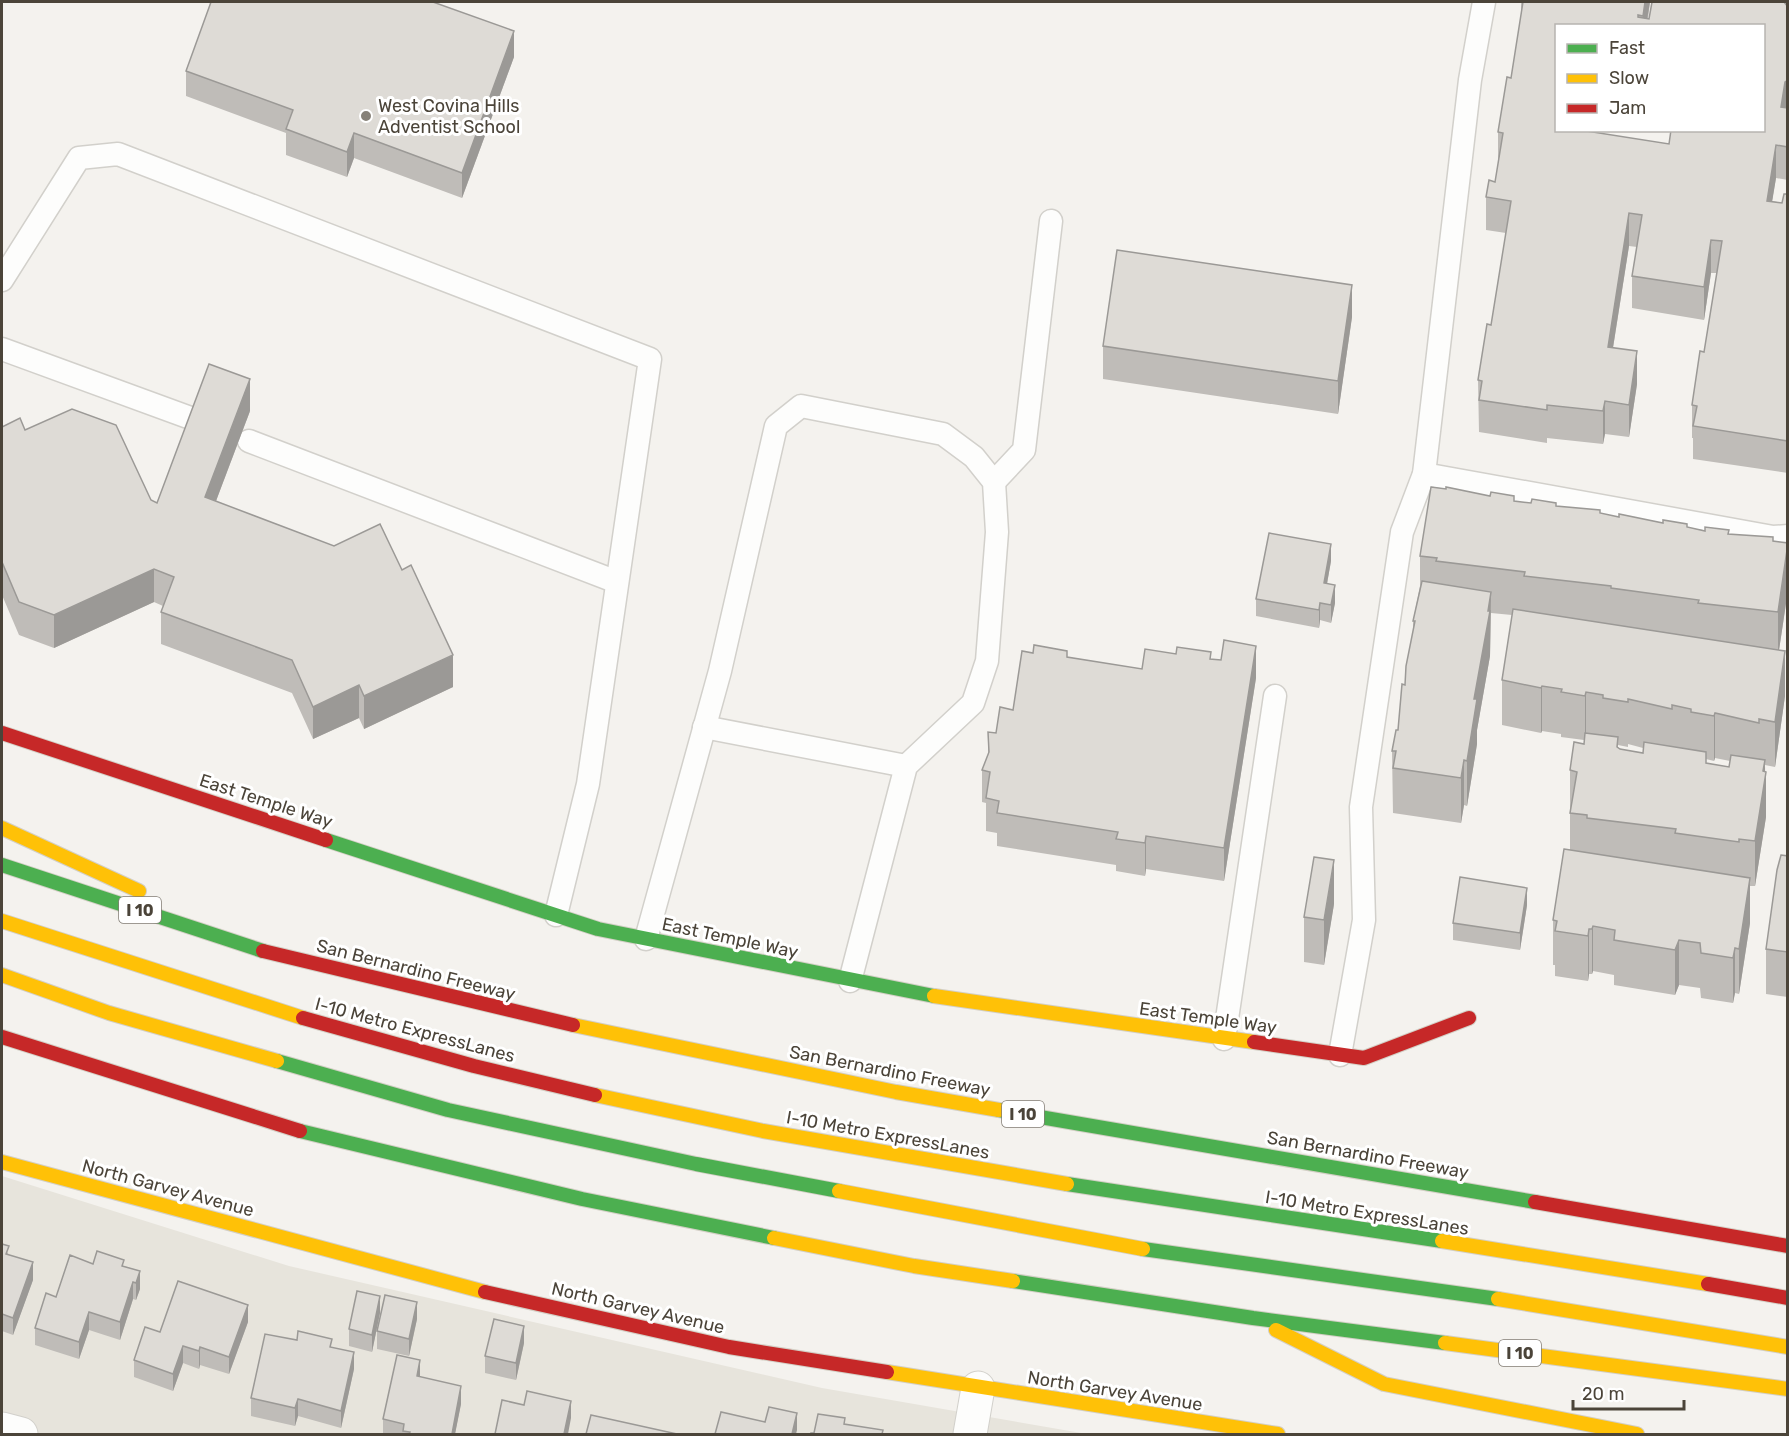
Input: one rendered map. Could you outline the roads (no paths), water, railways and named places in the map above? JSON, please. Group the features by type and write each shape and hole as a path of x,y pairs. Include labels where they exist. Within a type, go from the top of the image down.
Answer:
{"main road":[{"name":"East Temple Way","path":"2,733 598,929 850,981 924,995 1364,1058 1469,1018"},
{"path":"2,828 151,897"},
{"name":"San Bernardino Freeway","path":"2,865 279,956 532,1017 896,1092 1788,1244"},
{"path":"172,907 279,956"},
{"name":"I-10 Metro ExpressLanes","path":"2,921 81,949 408,1050 757,1130 1127,1194 1788,1298"},
{"path":"2,975 109,1013 448,1110 696,1164 1181,1256 1521,1302 1788,1347"},
{"name":"I 10","path":"2,1037 276,1125 582,1199 914,1266 1253,1318 1788,1389"},
{"name":"North Garvey Avenue","path":"2,1162 479,1291 729,1347 1278,1434"},
{"path":"1253,1318 1384,1384 1636,1434"}],"street":[{"path":"970,1434 978,1388"},
{"path":"2,1429 21,1434"}],"lane":[{"path":"1340,1055 1364,920 1360,807 1402,532 1424,474 1468,92 1484,2"},
{"path":"2,280 80,158 118,154 650,359 588,784 556,915"},
{"path":"994,482 1024,450 1051,221"},
{"path":"2,349 196,420"},
{"path":"646,939 720,671 776,426 801,406 943,434 974,457 994,482 996,532 987,661 974,704 906,766 850,981"},
{"path":"249,441 616,593"},
{"path":"1424,474 1773,537 1788,536"},
{"path":"1224,1039 1275,696"},
{"path":"705,727 906,766"}],"place":[{"name":"West Covina Hills Adventist School","path":"366,116"}]}
